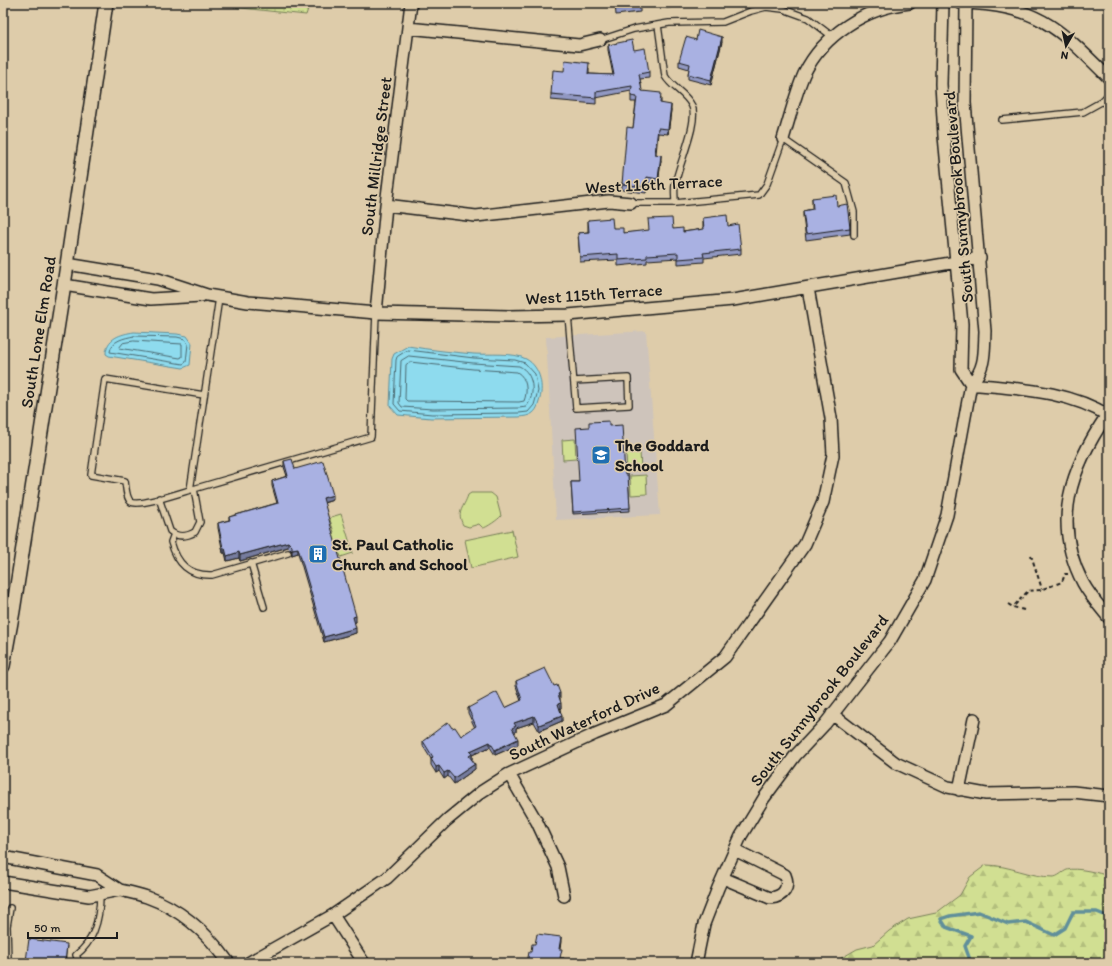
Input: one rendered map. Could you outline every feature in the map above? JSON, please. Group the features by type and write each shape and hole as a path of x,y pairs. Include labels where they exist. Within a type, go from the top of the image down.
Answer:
{"street":[{"name":"South Lone Elm Road","path":"3,666 64,285 106,3"},
{"name":"South Millridge Street","path":"376,313 386,205 411,3"},
{"name":"West 116th Terrace","path":"783,139 797,93 805,74 822,48 833,37 867,14 885,8 910,3"},
{"name":"South Sunnybrook Boulevard","path":"943,3 941,84 945,144 962,324 961,369 971,384"},
{"path":"960,3 1009,8 1036,16 1057,29 1109,78"},
{"name":"South Sunnybrook Boulevard","path":"696,963 704,924 735,850 764,798 795,756 832,714 890,641 925,580 947,516 971,384 980,373 984,348 985,313 965,103 966,3"},
{"path":"408,28 579,45 600,40"},
{"name":"West 116th Terrace","path":"386,205 476,216 609,201 631,203"},
{"name":"West 115th Terrace","path":"67,264 158,279 219,298 314,309 376,313 476,316 568,314 687,305 808,288 980,258"},
{"name":"West 115th Terrace","path":"64,285 151,299 208,295"},
{"name":"South Waterford Drive","path":"248,963 333,915 387,878 447,820 481,792 509,774 595,734 666,705 725,657 805,544 823,502 833,455 831,418 808,288"},
{"path":"971,384 1026,390 1054,395 1082,403 1108,415 1088,446 1074,478 1068,498 1066,524 1071,554 1084,584 1109,618"},
{"path":"832,714 896,762 925,777 959,790 992,794 1073,792 1109,796"},
{"path":"959,790 974,719"},
{"path":"509,774 537,822 558,867 564,896"},
{"path":"723,878 770,898 783,894 786,889 787,881 785,875 735,850"},
{"path":"3,857 97,875 120,890 147,897 188,920 220,950 229,963"},
{"path":"3,882 90,896 120,890"},
{"path":"333,915 364,963"}],"lane":[{"path":"600,40 634,29 677,22 723,22 766,7 783,9 808,18 833,37"},
{"path":"658,25 665,76 673,86 687,98 693,107 691,128 675,184 675,203"},
{"path":"1002,120 1083,112 1101,102 1109,94"},
{"path":"783,139 846,183 854,212 854,235"},
{"name":"West 116th Terrace","path":"631,203 675,203 759,195 767,184 783,139"},
{"path":"159,498 168,526 174,534 185,536 195,532 198,528 199,514 192,490 204,395 219,298"},
{"path":"204,395 105,379 91,475 125,481 130,501 134,503 192,490 371,437 376,313"},
{"path":"568,314 576,408 630,405 628,378 574,381"},
{"path":"174,534 171,542 174,553 179,562 188,571 201,575 212,575 288,553"},
{"path":"251,563 264,607"},
{"path":"79,963 76,955 90,942 95,928 100,904 100,894"},
{"path":"8,963 7,926 10,908"}],"path":[{"path":"1031,555 1042,589"},
{"path":"1013,607 1028,591 1042,589 1062,582 1065,574 1071,573"},
{"path":"1008,604 1024,610"}],"shaded area":[{"path":"646,331 660,515 556,520 546,337"}],"green space":[{"path":"195,3 310,3 306,15"},
{"path":"575,439 576,459 563,460 562,440"},
{"path":"640,451 641,470 627,471 626,452"},
{"path":"646,475 647,494 631,495 630,476"},
{"path":"471,493 491,493 496,497 501,516 487,527 483,528 479,524 469,527 463,525 460,513 468,495"},
{"path":"341,514 353,553 341,557 340,554 337,555 331,533 334,532 330,520 331,517"},
{"path":"512,530 518,557 471,568 465,540"},
{"path":"986,865 1003,867 1036,875 1055,877 1071,869 1109,876 1109,963 1101,963 1091,958 1080,963 837,963 838,960 857,949 873,945 889,931 908,919 936,913 960,895 970,877"}],"water":[{"path":"134,332 177,334 187,336 192,343 190,365 183,368 109,356 106,354 111,341 124,334"},
{"path":"408,346 474,354 515,355 526,359 535,367 540,378 541,390 538,406 532,414 519,417 431,418 398,415 390,406 392,359 394,354"}],"building":[{"path":"615,3 640,3 640,7 616,9"},
{"path":"698,30 722,37 711,80 688,74 690,64 679,61 686,37 696,40"},
{"path":"632,40 634,50 645,48 649,72 639,74 642,91 661,93 660,103 671,105 668,129 658,128 655,154 661,155 658,179 647,177 646,187 622,184 627,127 633,128 637,97 631,96 632,86 596,92 596,98 551,94 553,70 564,71 565,60 589,63 588,74 614,75 608,45"},
{"path":"836,195 837,206 847,204 850,228 806,234 803,211 813,209 812,198"},
{"path":"727,215 728,226 738,224 741,249 703,253 704,257 678,259 678,253 647,255 647,258 618,260 618,254 580,257 578,233 589,232 588,220 612,218 613,228 623,228 623,233 649,230 648,219 672,218 673,229 683,228 683,232 704,229 703,218"},
{"name":"The Goddard School","path":"609,421 609,426 622,425 625,475 628,475 630,508 573,512 571,482 579,482 576,428 589,427 589,422"},
{"name":"St. Paul Catholic Church and School","path":"292,459 295,469 323,461 333,495 323,498 356,616 353,617 356,628 324,637 298,548 292,549 292,546 288,542 240,555 239,552 227,556 225,548 223,548 218,523 230,520 229,517 278,503 272,481 288,476 284,461"},
{"path":"545,668 554,686 557,685 560,693 558,694 561,703 558,704 562,716 539,725 534,716 514,723 516,726 512,728 518,739 495,750 490,742 470,751 472,754 469,756 475,764 454,778 448,771 444,773 439,766 436,767 431,759 433,757 423,741 448,722 452,728 455,727 461,736 476,726 468,708 497,692 505,708 522,700 516,681"},
{"path":"537,934 561,937 559,949 562,949 560,958 564,958 563,963 527,963 529,952 531,952 532,944 535,944"},
{"path":"29,939 67,944 65,963 26,961"}],"waterway":[{"path":"971,963 965,946 971,936 946,927 941,919 950,916 979,912 1008,924 1026,922 1054,935 1065,928 1073,912 1097,912 1109,917"},
{"path":"925,963 952,960 953,963"}],"place":[{"name":"The Goddard School","path":"601,455"},
{"name":"St. Paul Catholic Church and School","path":"318,554"}]}
